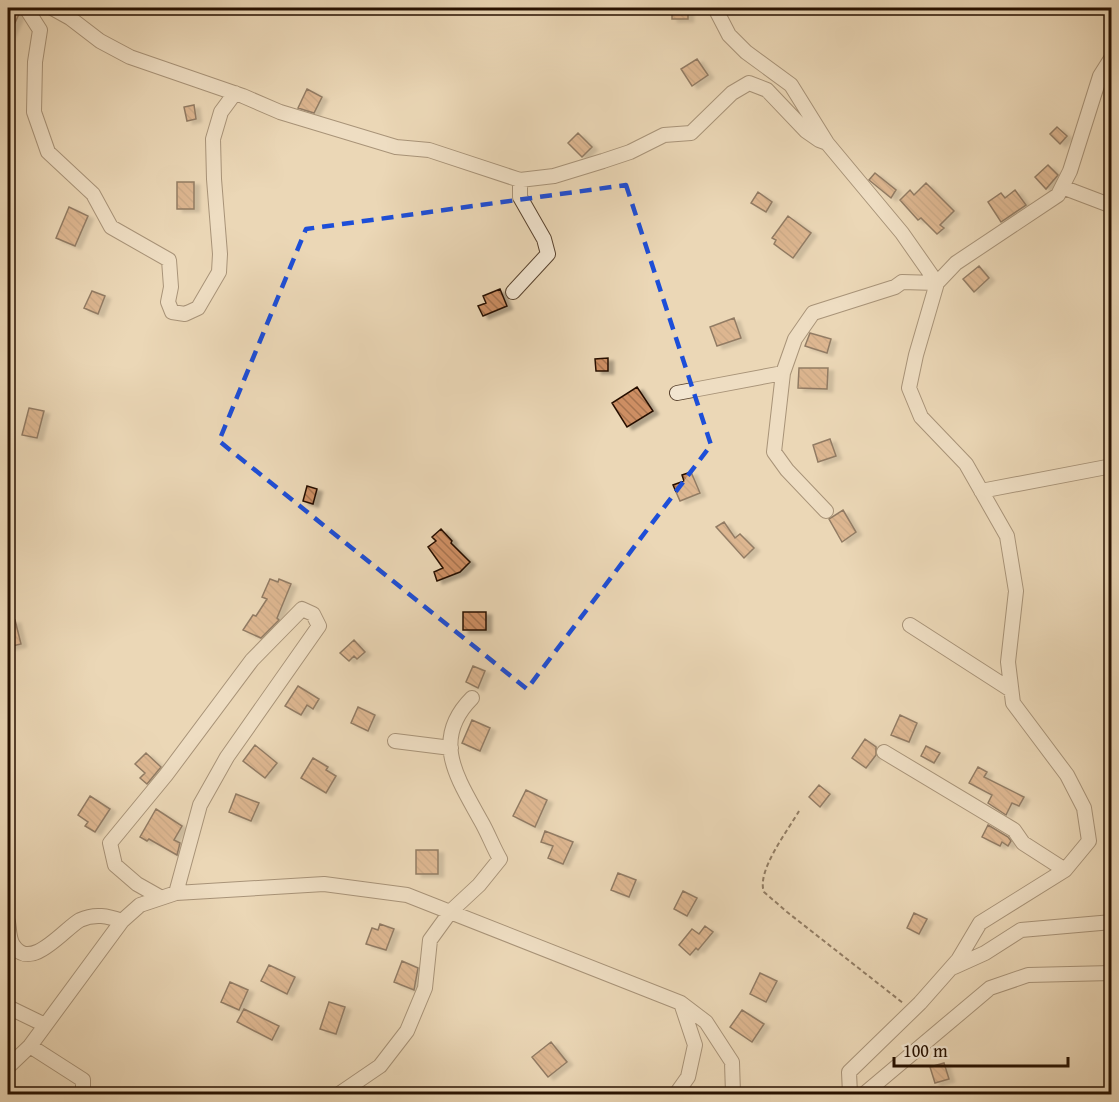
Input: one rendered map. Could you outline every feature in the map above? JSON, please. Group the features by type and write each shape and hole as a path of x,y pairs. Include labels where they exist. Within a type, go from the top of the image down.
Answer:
{"street":[{"path":"26,8 40,30 35,62 34,112 48,152 93,194 111,227 169,260 171,287 168,302 172,312 185,314 198,309 219,272 220,254 213,139 221,112 235,93"},
{"path":"52,8 70,18 100,41 130,57 235,93 280,112 396,147 429,150 520,180 554,176 603,161 630,152 664,135 691,133 732,93 749,83 767,90 806,132 827,143"},
{"path":"716,8 729,35 746,52 791,85 827,143 902,233 937,283"},
{"path":"850,1095 849,1072 912,1010 958,960 980,923 1065,870 1089,841 1084,808 1067,775 1013,703 1008,662 1016,591 1007,536 966,464 921,417 909,388 937,283 956,263 1058,195 1070,171 1100,76 1112,57"},
{"path":"513,292 548,255 544,239 520,197 520,180"},
{"path":"1062,187 1112,206"},
{"path":"826,511 787,470 774,452 783,373 795,339 813,313 895,287 902,282 937,283"},
{"path":"676,393 783,373"},
{"path":"981,491 1112,466"},
{"path":"160,897 137,884 115,865 110,843 166,776 252,660 302,609 313,614 319,626 227,757 200,805 176,893"},
{"path":"910,625 1011,690"},
{"path":"339,1095 380,1066 407,1031 425,988 430,940 451,911 480,885 500,859 450,759 451,733 462,709 472,698"},
{"path":"395,741 451,748"},
{"path":"884,753 1014,830 1023,843 1065,870"},
{"path":"8,1067 30,1046 122,921 140,905 176,893 324,884 407,895 681,1003 706,1022 732,1062 733,1095"},
{"path":"8,922 12,944 21,952 36,953 59,938 80,920 106,915 122,921"},
{"path":"950,969 985,953 1021,930 1112,922"},
{"path":"864,1095 990,988 1028,975 1112,973"},
{"path":"676,1095 688,1077 695,1045 681,1003"},
{"path":"8,1007 45,1025"},
{"path":"30,1046 83,1080 83,1095"}],"path":[{"path":"799,811 779,841 762,879 764,892 912,1010"}],"highlighted area":[{"path":"626,185 711,445 527,689 219,441 306,229"}],"building":[{"path":"8,8 17,8 19,14 8,38"},
{"path":"672,8 688,8 688,19 672,19"},
{"path":"697,59 708,75 692,86 681,69"},
{"path":"307,89 322,97 314,113 298,108"},
{"path":"194,105 196,119 187,121 184,107"},
{"path":"1057,127 1067,136 1060,144 1050,134"},
{"path":"578,133 592,147 582,157 568,143"},
{"path":"1048,165 1058,175 1046,189 1035,177"},
{"path":"875,173 896,190 891,198 869,180"},
{"path":"177,182 194,182 194,209 177,209"},
{"path":"926,183 954,211 940,225 944,228 937,234 921,218 918,220 900,200 910,190 914,195"},
{"path":"1015,190 1026,205 1001,222 988,202 1001,193 1005,198"},
{"path":"758,192 772,202 766,212 751,203"},
{"path":"69,207 88,216 75,246 56,238"},
{"path":"788,216 811,233 793,258 774,244 776,240 772,238"},
{"path":"979,266 989,278 974,292 963,279"},
{"path":"500,289 507,306 483,316 478,306 486,303 483,296"},
{"path":"92,291 105,296 98,314 84,308"},
{"path":"734,318 741,338 717,346 710,327"},
{"path":"810,333 831,339 827,353 805,346"},
{"path":"608,358 608,371 596,371 595,359"},
{"path":"799,368 828,368 827,389 798,388"},
{"path":"637,387 653,411 627,427 612,403"},
{"path":"29,408 44,411 37,438 22,435"},
{"path":"830,439 836,456 818,462 813,445"},
{"path":"691,472 700,493 680,501 673,485 684,481 682,475"},
{"path":"307,486 317,489 313,504 303,501"},
{"path":"843,510 856,532 842,542 829,519"},
{"path":"724,522 735,538 740,534 754,548 744,558 716,527"},
{"path":"441,529 470,562 460,572 437,581 434,572 443,568 428,547 436,541 432,537"},
{"path":"270,579 278,582 279,579 291,584 277,618 279,620 261,638 243,630 267,599 262,597"},
{"path":"463,612 486,612 486,630 463,630"},
{"path":"15,620 21,644 8,647 8,622"},
{"path":"354,640 365,652 357,659 354,656 349,661 340,653"},
{"path":"473,666 485,671 478,688 466,682"},
{"path":"298,686 319,699 313,709 307,705 301,715 285,706"},
{"path":"358,707 375,715 368,731 351,723"},
{"path":"900,715 917,723 909,742 891,735"},
{"path":"472,720 490,728 480,751 462,743"},
{"path":"865,739 876,747 876,755 866,768 852,758"},
{"path":"255,745 277,763 265,778 243,761"},
{"path":"926,746 940,753 934,763 921,756"},
{"path":"146,753 161,767 147,784 140,778 145,773 135,764"},
{"path":"313,758 328,767 326,770 336,776 326,793 301,778"},
{"path":"978,767 987,772 984,777 1024,797 1019,806 1012,803 1006,815 988,803 992,795 969,783"},
{"path":"819,785 830,794 820,807 809,797"},
{"path":"526,790 547,800 535,827 513,816"},
{"path":"236,794 259,803 251,821 229,812"},
{"path":"90,796 110,809 95,832 85,826 88,822 78,815"},
{"path":"156,809 182,826 174,840 180,843 177,855 149,839 147,841 140,837"},
{"path":"988,825 1008,837 1011,841 1008,846 1002,842 1000,846 982,837"},
{"path":"545,831 573,842 563,864 548,858 553,846 541,842"},
{"path":"416,850 438,850 438,874 416,874"},
{"path":"618,873 636,880 629,897 611,890"},
{"path":"683,891 697,898 687,916 674,909"},
{"path":"914,913 927,919 919,934 907,928"},
{"path":"380,924 394,929 386,950 366,944 372,928 378,930"},
{"path":"705,926 713,932 698,950 696,948 690,955 679,945 692,929 699,934"},
{"path":"402,961 418,968 414,990 394,982"},
{"path":"269,965 295,977 287,994 261,981"},
{"path":"760,973 777,981 766,1002 750,994"},
{"path":"230,982 248,990 239,1010 221,1002"},
{"path":"329,1002 345,1007 336,1034 320,1029"},
{"path":"244,1009 279,1026 272,1040 237,1022"},
{"path":"742,1010 764,1024 752,1042 730,1027"},
{"path":"551,1042 567,1062 548,1077 532,1057"},
{"path":"944,1063 949,1079 935,1083 930,1067"}]}
